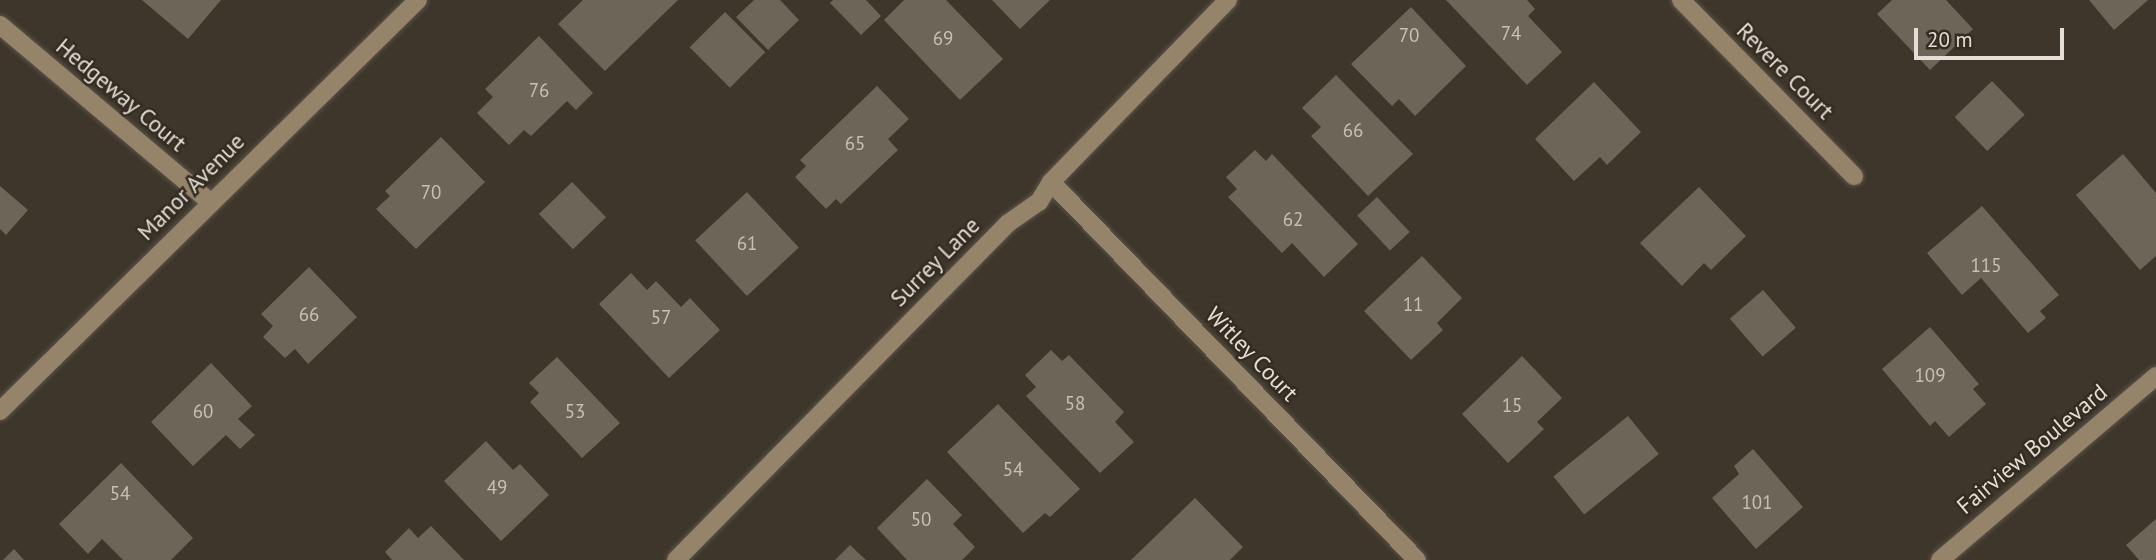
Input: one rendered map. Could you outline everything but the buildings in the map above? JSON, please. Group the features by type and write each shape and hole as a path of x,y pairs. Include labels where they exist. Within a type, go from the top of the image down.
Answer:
{"street":[{"name":"Manor Avenue","path":"0,411 418,0"},
{"name":"Surrey Lane","path":"676,560 1007,224 1039,202 1051,182 1228,0"},
{"name":"Revere Court","path":"1681,0 1854,176"},
{"name":"Hedgeway Court","path":"0,25 211,202"},
{"name":"Witley Court","path":"1051,182 1417,560"},
{"name":"Fairview Boulevard","path":"1940,560 2156,376"}]}
